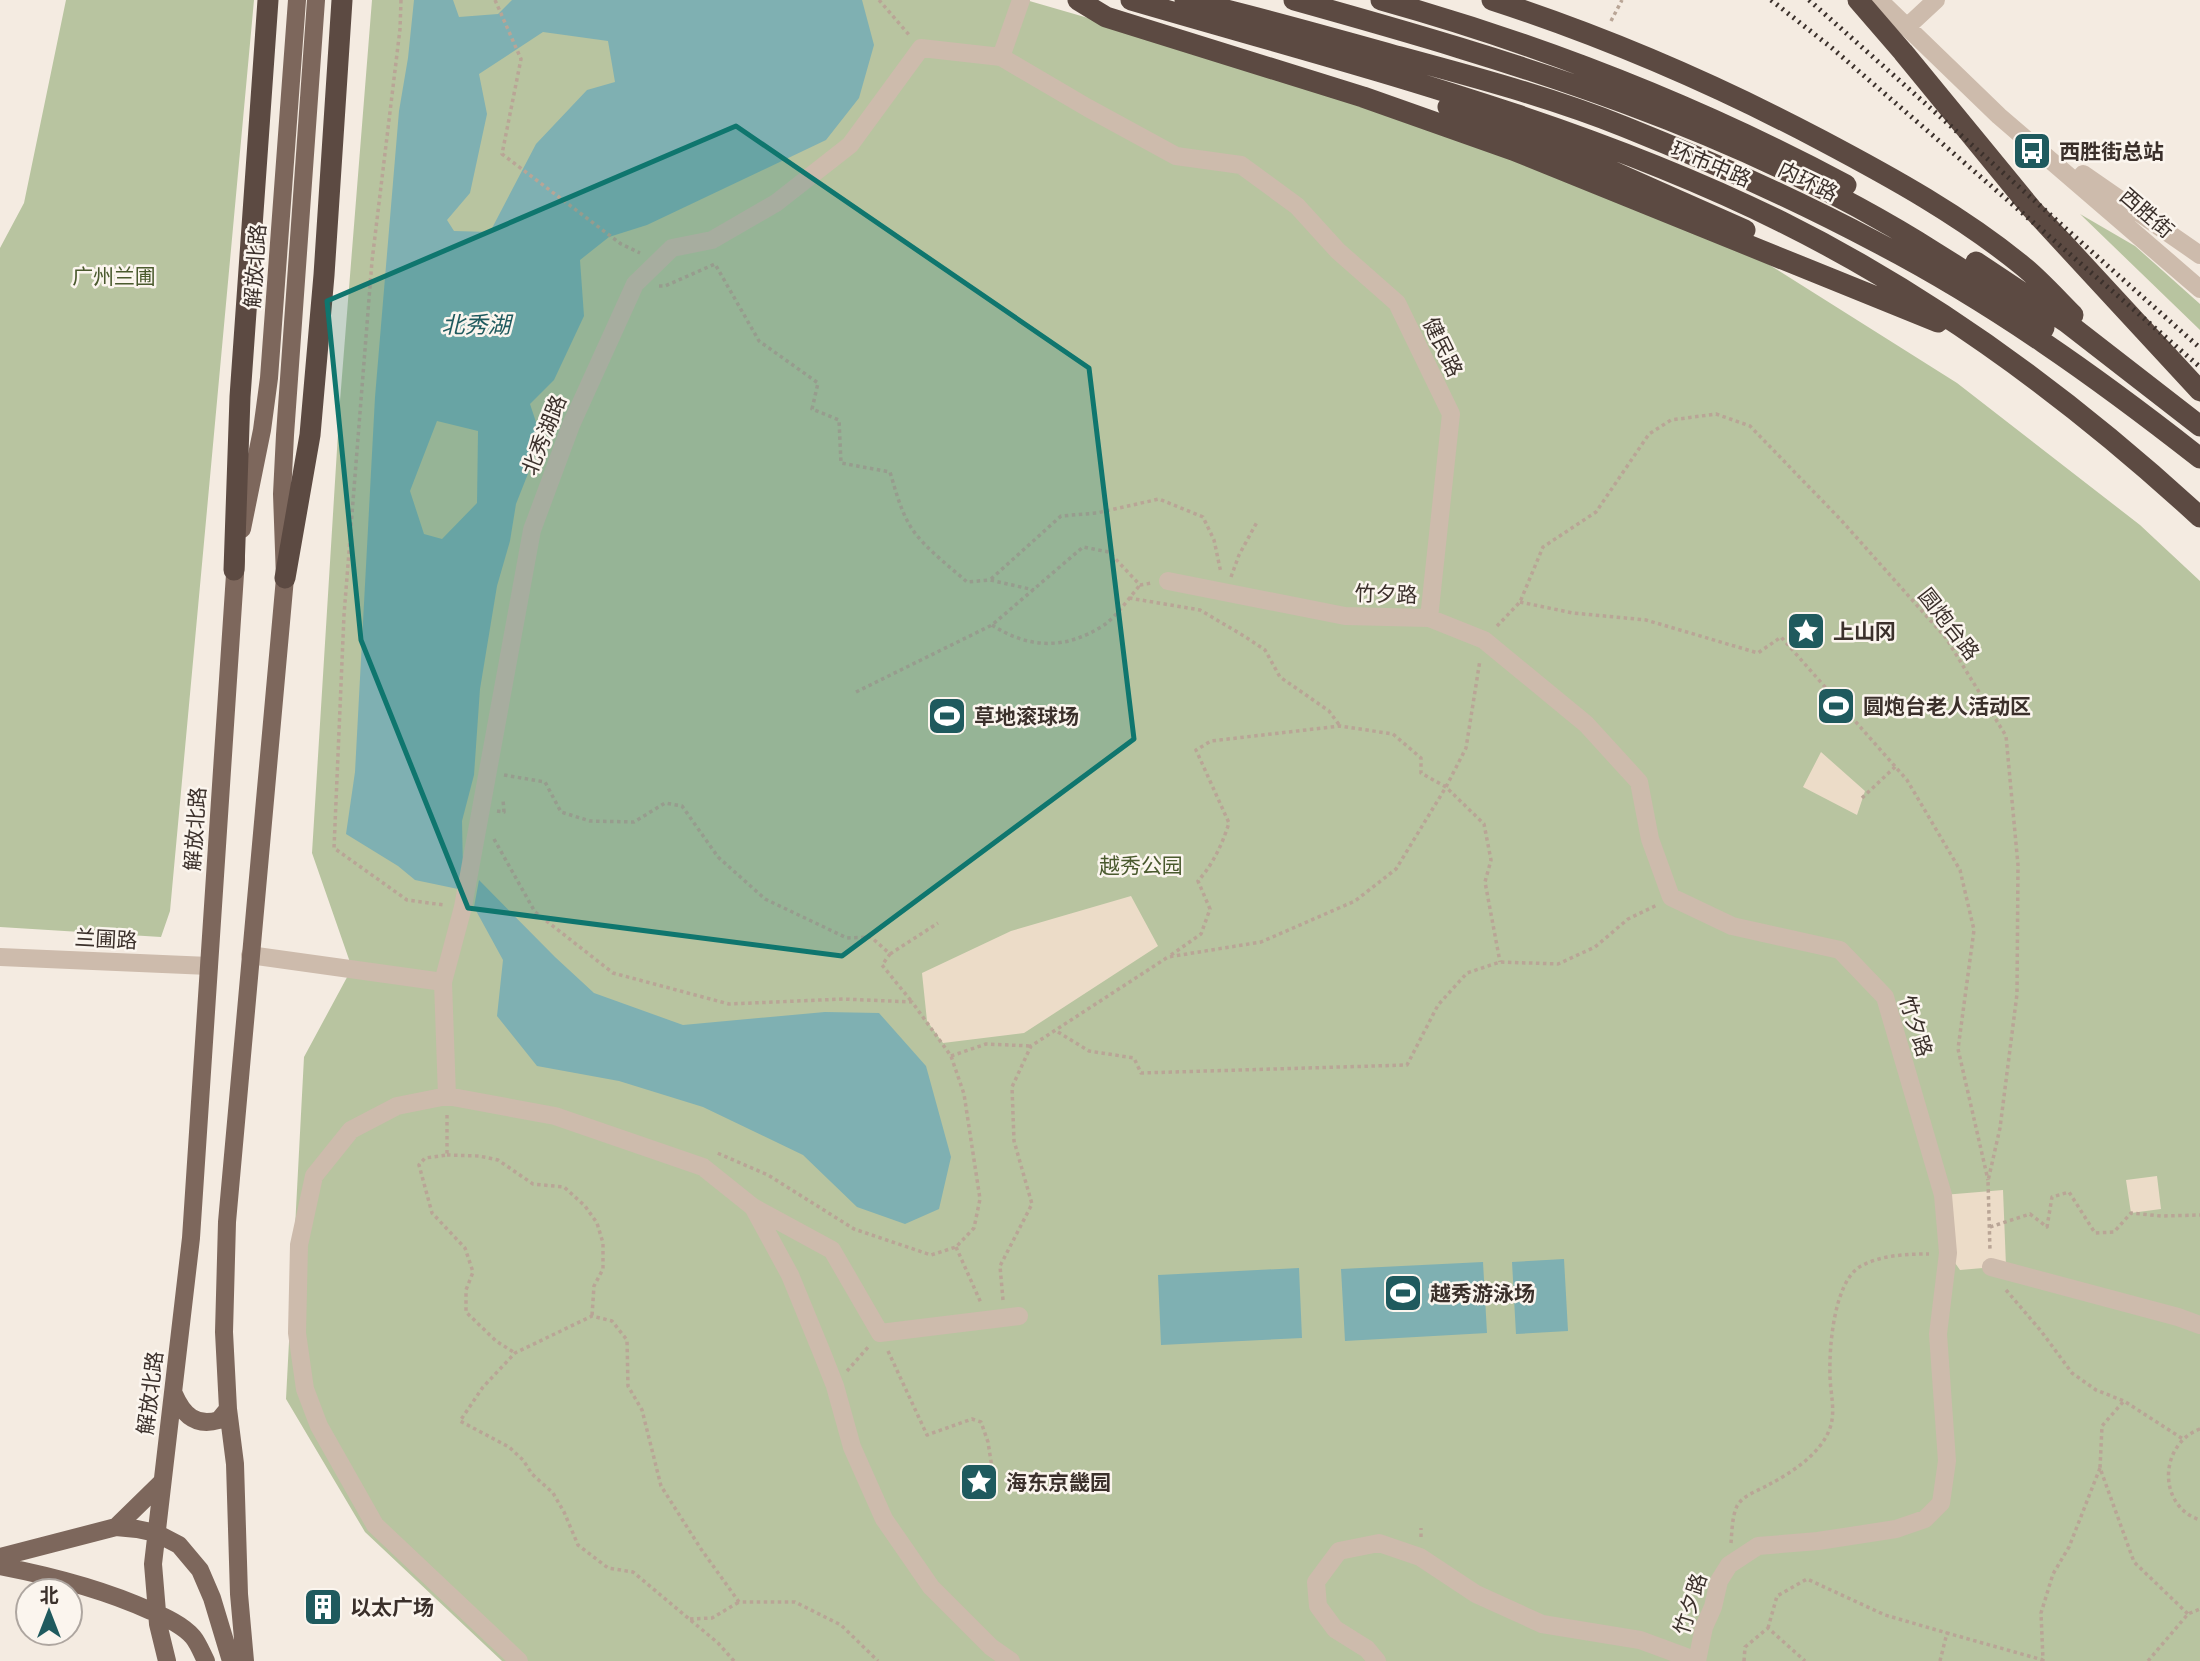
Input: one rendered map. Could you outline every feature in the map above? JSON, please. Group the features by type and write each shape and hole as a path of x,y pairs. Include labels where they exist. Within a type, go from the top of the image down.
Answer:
{"highway":[{"path":"234,570 241,385 268,0"},
{"path":"285,578 310,435 324,275 342,0"},
{"path":"1078,0 1106,17 1363,97 1555,166 1990,346"},
{"path":"1098,0 1434,102 1540,142 1918,306 1990,346"},
{"name":"环市中路","path":"1130,0 1457,96 1683,177 1781,222 1908,293 1990,346 2081,412 2200,517"},
{"name":"内环路","path":"1185,0 1428,64 1548,100 1623,127 1742,177 1877,242 1994,311 2058,352 2200,458"},
{"path":"1294,0 1465,48 1558,78 1680,125 1794,174 1889,224 1978,280 2042,326 2200,467"},
{"name":"内环路","path":"1381,0 1540,49 1664,98 1747,135 1882,204 2046,308 2200,424"},
{"path":"1396,0 1462,23"},
{"path":"1492,0 1602,39 1725,91 1853,157 1952,216 2059,294 2200,424"},
{"path":"1858,0 2031,208 2200,391"},
{"path":"2026,268 2104,349 2141,412"}],"main road":[{"name":"解放北路","path":"165,1653 156,1613 153,1564 191,1238 234,570 262,430 269,378 297,0"},
{"name":"解放北路","path":"245,1661 239,1594 235,1464 228,1409 224,1332 227,1222 285,578 282,495 316,0"},
{"path":"174,1394 179,1407 188,1417 198,1422 219,1420 228,1409"},
{"path":"116,1527 161,1483"},
{"path":"0,1557 116,1527 156,1533 179,1545 200,1570 212,1598 231,1661"},
{"path":"0,1566 67,1580 125,1599 156,1613 181,1626 193,1637 206,1661"},
{"path":"165,1653 177,1637 193,1637"}],"street":[{"path":"921,48 1001,57 1021,0"},
{"name":"西胜街","path":"1879,0 1999,116 2200,289"},
{"path":"1908,26 1936,0"},
{"name":"北秀湖路","path":"447,1096 443,982 463,907 482,812 532,530 571,425 635,284 672,248 712,240 776,203 850,145 921,48"},
{"name":"健民路","path":"1001,57 1175,156 1241,165 1297,206 1338,251 1397,303 1451,414 1429,618"},
{"name":"西胜街","path":"1999,116 2200,256"},
{"name":"竹夕路","path":"1168,581 1345,616 1429,618 1484,640 1586,724 1639,782 1650,839 1671,897 1732,926 1840,950 1885,997 1943,1195 1948,1253 1938,1334 1947,1461 1941,1503 1925,1519 1896,1529 1818,1541 1758,1546 1729,1565 1719,1581 1713,1607 1704,1627 1697,1661"},
{"path":"250,956 443,982"},
{"name":"兰圃路","path":"0,957 209,966"},
{"path":"519,1661 374,1525 319,1426 305,1389 297,1333 299,1245 314,1176 351,1130 397,1106 447,1096 555,1116 703,1167 752,1207 832,1250 880,1333 1004,1317"},
{"path":"752,1207 790,1275 835,1386 852,1447 884,1519 931,1587 991,1647 1011,1661"},
{"path":"1991,1267 2200,1325"},
{"path":"1377,1661 1367,1649 1335,1629 1318,1606 1316,1582 1339,1551 1379,1543 1420,1557 1476,1594 1542,1624 1640,1640 1697,1661"}],"path":[{"path":"401,0 400,29 372,261 344,615 334,848 407,900 463,907"},
{"path":"495,0 522,59 502,154 621,244"},
{"path":"879,0 921,48"},
{"path":"1602,39 1622,0"},
{"path":"635,284 665,286 715,264 759,341 818,383 812,409 839,420 841,463 890,472 899,503 912,529 967,582 990,580 1034,590"},
{"name":"圆炮台路","path":"1484,640 1520,602 1543,547 1596,512 1649,434 1671,420 1716,414 1750,426 1841,520 1945,638 2006,736 2018,865 2017,994 2000,1128 1988,1181 1991,1267"},
{"path":"990,580 1061,516 1097,513 1159,499 1203,517 1214,540 1225,592"},
{"path":"1225,592 1239,555 1257,522"},
{"path":"856,692 992,625 1083,547 1109,552 1140,585"},
{"path":"992,625 1009,636 1037,644 1071,641 1105,624 1140,585 1168,581"},
{"path":"1129,598 1200,610 1244,636 1265,650 1280,677 1328,710 1340,726"},
{"path":"1520,602 1573,612 1646,620 1758,653 1781,637 1896,766 1960,870 1974,930 1958,1049 1988,1181"},
{"path":"1168,957 1261,942 1355,901 1396,869 1446,788 1466,748 1484,640"},
{"path":"951,1056 986,1044 1031,1046 1201,934 1210,909 1198,881 1210,867 1224,840 1229,823 1196,750 1211,741 1340,726 1393,734 1421,758 1421,773 1446,788 1484,824 1491,860 1485,882 1500,962"},
{"path":"1863,798 1896,766"},
{"path":"890,954 871,937 847,938 765,899 719,856 682,806 665,803 634,822 590,821 561,813 545,782 503,775 503,812 482,812 535,912 613,973 729,1004 843,999 912,1002"},
{"path":"1057,1031 1089,1051 1135,1058 1141,1073 1407,1065 1438,1005 1466,973 1500,962 1558,964 1595,947 1628,919 1671,897"},
{"path":"704,1147 768,1174 853,1229 931,1255 956,1247 974,1228 980,1199 964,1094 951,1056 882,965 890,954 938,923"},
{"path":"1004,1317 1000,1266 1032,1204 1014,1141 1012,1087 1031,1046"},
{"path":"447,1096 447,1155"},
{"path":"515,1353 496,1341 466,1312 466,1290 473,1272 465,1248 432,1213 419,1165 425,1158 447,1155 479,1156 498,1160 533,1184 564,1187 585,1206 597,1223 603,1242 603,1269 594,1286 592,1316"},
{"path":"1990,1227 2030,1214 2047,1227 2052,1197 2069,1192 2095,1233 2114,1232 2131,1213 2161,1216 2200,1214"},
{"path":"956,1247 1004,1317"},
{"path":"1729,1565 1733,1519 1738,1504 1750,1494 1783,1477 1814,1453 1830,1429 1833,1408 1830,1341 1837,1307 1850,1275 1860,1266 1878,1259 1898,1255 1948,1253"},
{"path":"1991,1267 2014,1301 2041,1331 2072,1373 2096,1390 2124,1401 2183,1438"},
{"path":"734,1661 719,1643 633,1572 608,1569 578,1545 564,1511 553,1493 532,1474 523,1460 509,1447 460,1421 483,1387 515,1353 592,1316 612,1321 627,1340 628,1386 642,1410 661,1486 701,1549 740,1602"},
{"path":"835,1386 880,1333 927,1435 972,1419 981,1422 988,1442 992,1468"},
{"path":"1744,1661 1745,1647 1768,1628 1777,1596 1807,1579 1885,1615 2043,1660 2041,1614 2053,1574 2069,1547 2100,1468 2102,1426 2124,1401"},
{"path":"2200,1429 2183,1438 2168,1465 2168,1481 2172,1495 2181,1508 2200,1520"},
{"path":"2100,1468 2134,1562 2188,1615"},
{"path":"690,1619 712,1618 740,1602 794,1602 841,1625 878,1661"},
{"path":"2148,1661 2188,1615 2200,1609"},
{"path":"1768,1628 1805,1661"},
{"path":"1940,1661 1947,1633"}],"highlighted area":[{"path":"736,126 1089,368 1134,739 842,956 468,908 361,640 327,301"}],"green space":[{"name":"广州兰圃","path":"66,0 254,0 170,911 161,937 0,927 0,248 24,203"},
{"name":"越秀公园","path":"372,0 1026,0 1254,66 1399,112 1760,259 1957,383 2140,525 2200,581 2200,1661 502,1661 365,1532 286,1399 304,1057 352,968 312,853 340,401"},
{"path":"2080,214 2135,246 2200,304 2200,330"}],"shaded area":[{"path":"1821,752 1865,791 1857,815 1803,787"},
{"path":"1131,896 1158,946 1024,1033 943,1043 927,1021 922,973 1011,931"},
{"path":"2157,1176 2161,1209 2131,1213 2126,1180"},
{"path":"2003,1190 2006,1266 1960,1270 1948,1253 1943,1195"}],"water":[{"name":"北秀湖","path":"414,0 453,0 459,17 498,14 512,0 862,0 874,45 859,98 826,140 647,225 609,237 580,260 584,316 554,380 530,404 536,422 533,461 516,504 510,541 497,586 480,689 474,775 462,821 463,871 458,889 415,880 398,866 346,834 355,772 375,397 399,111","holes":["543,32 608,41 615,82 587,90 536,144 490,232 454,231 447,220 470,193 487,114 479,74","437,421 478,431 477,503 442,539 424,534 410,491"]},
{"path":"479,880 594,993 683,1025 825,1012 879,1013 926,1066 951,1157 939,1209 905,1224 857,1207 803,1155 703,1107 619,1081 537,1066 497,1016 503,960 474,907"},
{"path":"1564,1259 1568,1331 1516,1334 1512,1262"},
{"path":"1483,1262 1487,1333 1345,1341 1341,1269"},
{"path":"1299,1268 1302,1338 1161,1345 1158,1275"}],"railway":[{"path":"1771,0 1832,48 2200,367"},
{"path":"1809,0 2200,348"}],"place":[{"name":"西胜街总站","path":"2032,151"},
{"name":"上山冈","path":"1806,631"},
{"name":"圆炮台老人活动区","path":"1836,706"},
{"name":"草地滚球场","path":"947,716"},
{"name":"越秀游泳场","path":"1403,1293"},
{"name":"海东京畿园","path":"979,1482"},
{"name":"以太广场","path":"323,1607"}]}
